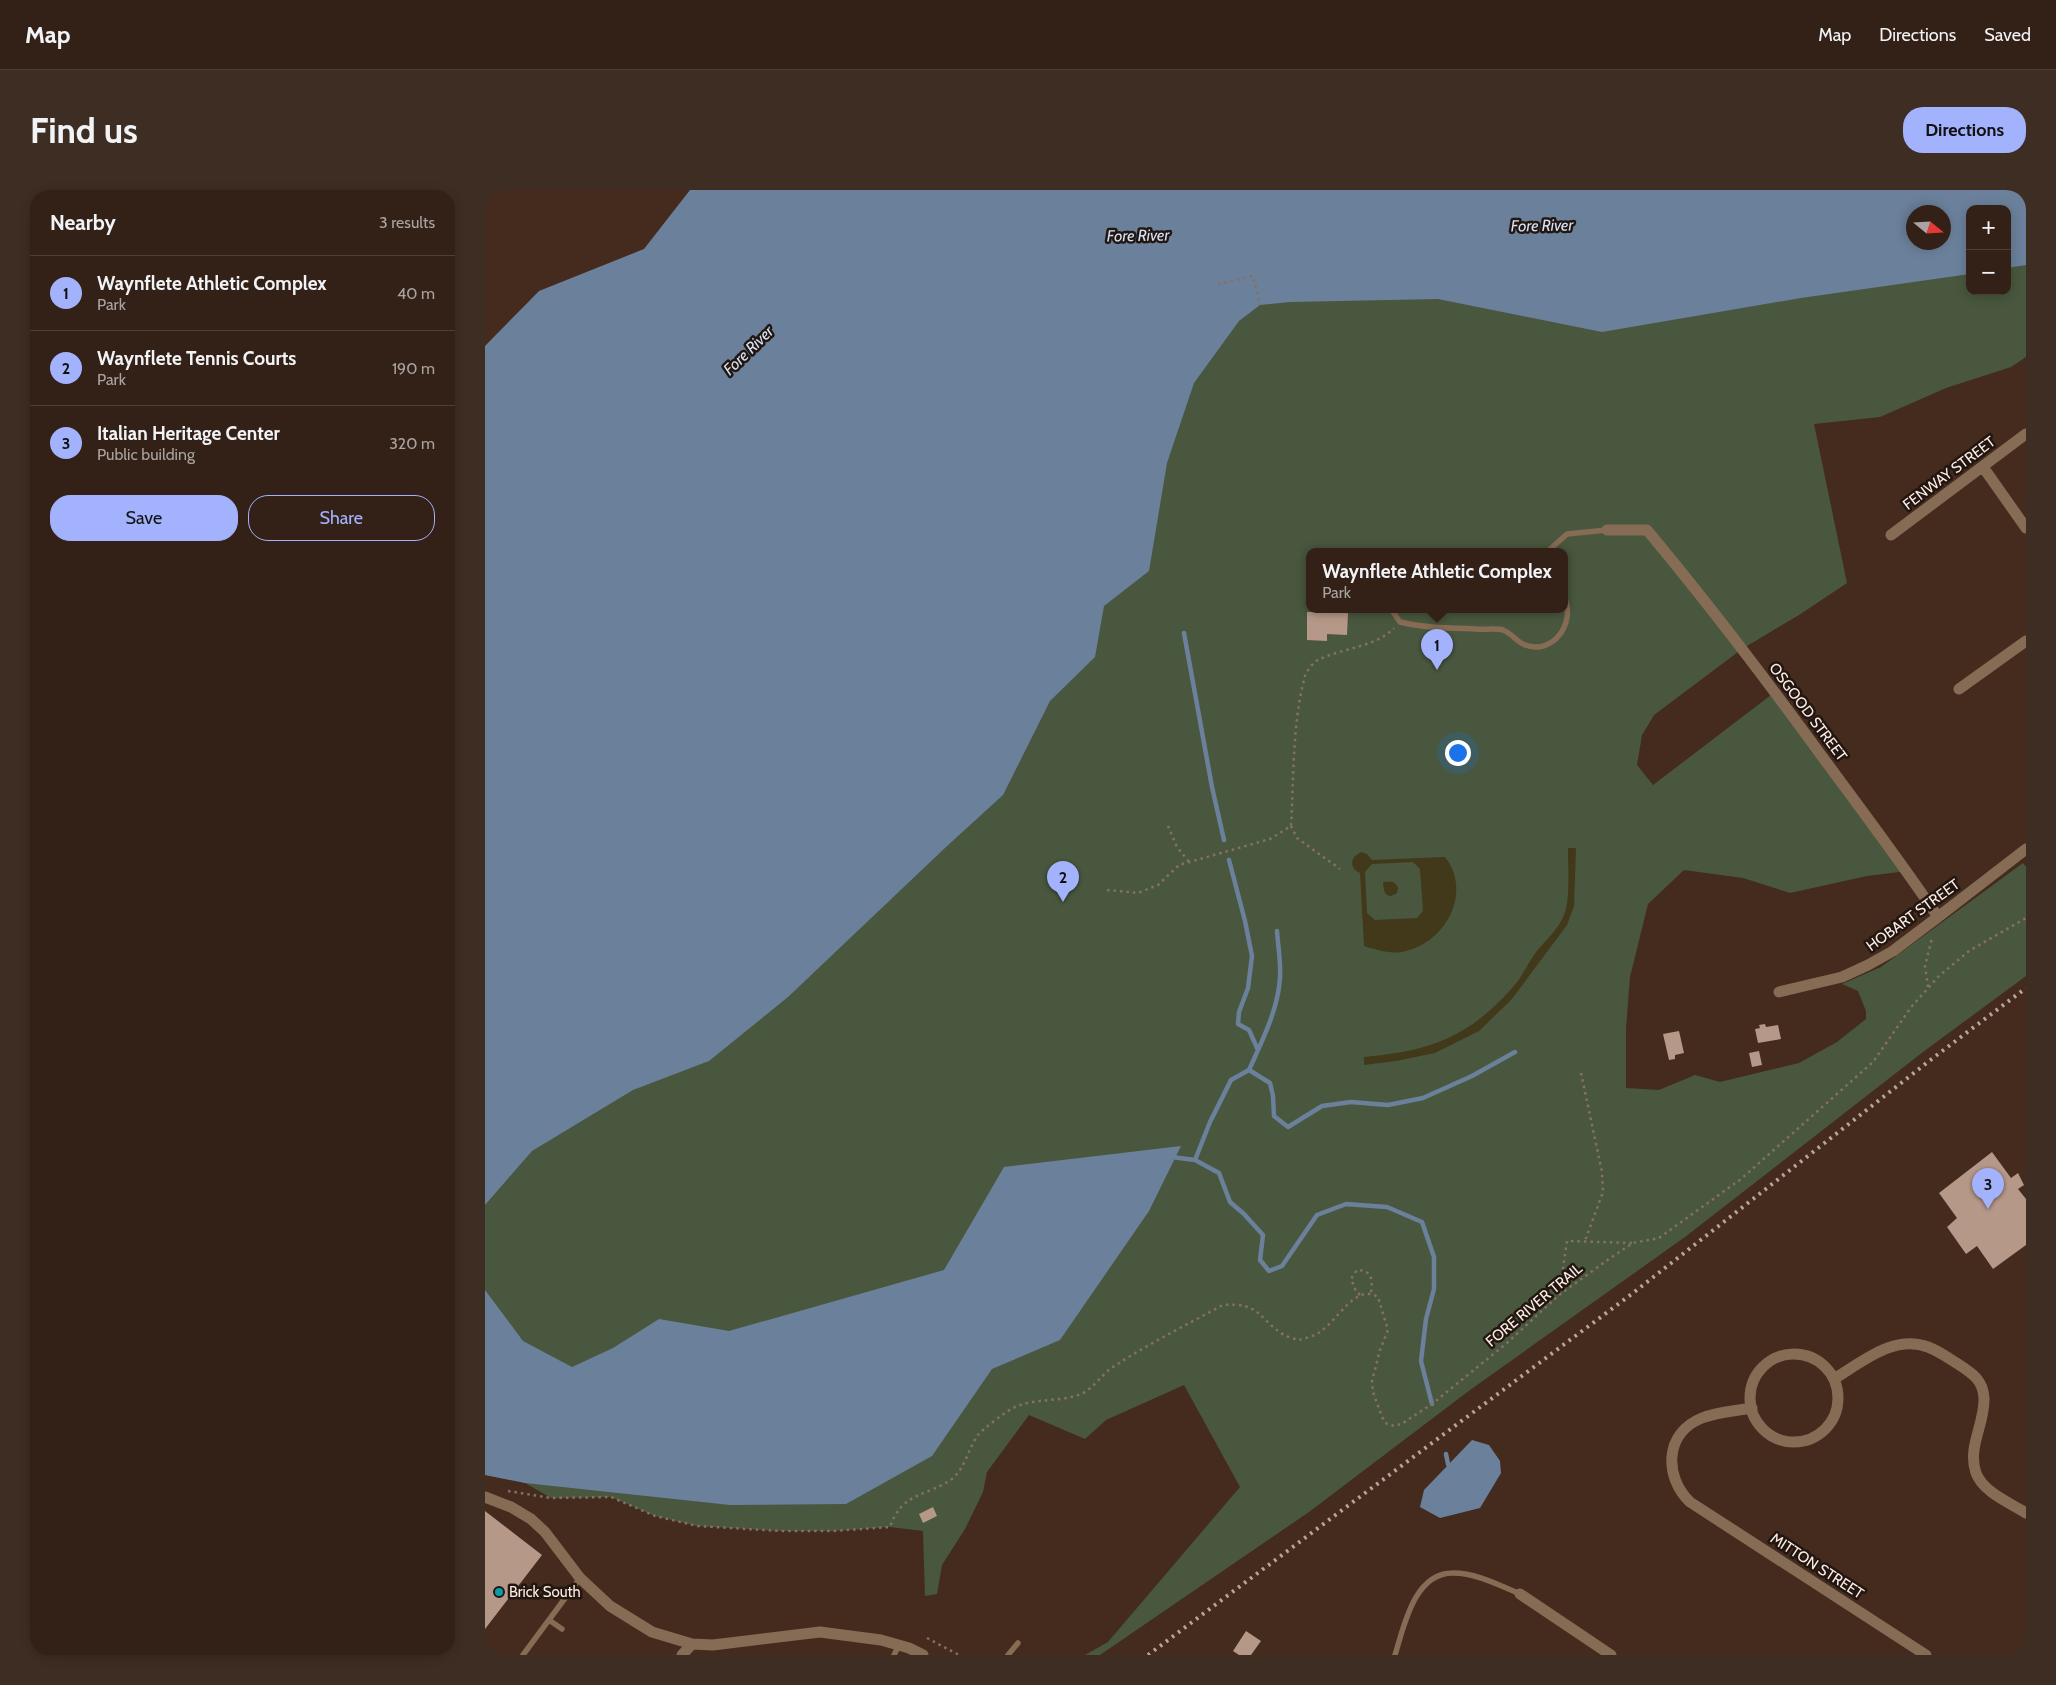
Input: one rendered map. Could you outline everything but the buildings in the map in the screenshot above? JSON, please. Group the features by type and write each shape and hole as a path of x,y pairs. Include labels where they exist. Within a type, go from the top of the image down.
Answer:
{"street":[{"name":"FENWAY STREET","path":"1891,535 2026,434"},
{"path":"1983,467 2026,528"},
{"name":"OSGOOD STREET","path":"1607,530 1647,530 1683,573 1775,692 1907,871 1938,917"},
{"path":"1959,689 2026,641"},
{"name":"HOBART STREET","path":"1779,992 1842,977 1868,965 1893,950 1938,917 2026,849"},
{"path":"1834,1379 1881,1351 1895,1345 1909,1343 1929,1347 1970,1372 1979,1380 1984,1397 1983,1415 1973,1450 1974,1467 1978,1478 1993,1492 2026,1513"},
{"path":"1794,1354 1808,1356 1826,1367 1834,1379 1838,1400 1835,1414 1827,1427 1809,1439 1794,1442 1773,1436 1762,1427 1752,1408 1752,1386 1758,1374 1767,1363 1780,1356 1794,1354"},
{"name":"MITTON STREET","path":"1752,1408 1702,1418 1689,1426 1678,1438 1672,1453 1672,1469 1680,1491 1691,1502 1926,1655"},
{"path":"485,1497 511,1507 531,1519 545,1532 580,1578 611,1606 643,1627 692,1644 713,1646 820,1632 862,1636 896,1650 923,1655"},
{"path":"1520,1594 1611,1655"},
{"path":"682,1655 692,1644"}],"lane":[{"path":"1551,548 1567,534 1607,530"},
{"path":"1394,613 1400,622 1417,626 1504,630 1516,641 1527,646 1541,646 1552,642 1562,633 1568,620 1567,613"},
{"path":"1395,1655 1401,1633 1418,1593 1431,1580 1452,1573 1475,1576 1520,1594"},
{"path":"523,1655 580,1578"},
{"path":"549,1620 562,1629"},
{"path":"1007,1655 1018,1643"}],"path":[{"path":"1218,284 1253,276 1260,305"},
{"path":"1340,869 1297,838 1291,826 1297,726 1306,674 1317,660 1337,651 1370,642 1389,634 1400,622"},
{"path":"1168,826 1177,847 1189,862"},
{"path":"1107,890 1138,893 1158,885 1179,866 1271,839 1291,826"},
{"path":"1929,987 1925,966 1938,917"},
{"name":"FORE RIVER TRAIL","path":"1371,1293 1378,1297 1388,1330 1380,1350 1372,1381 1373,1392 1382,1417 1387,1424 1395,1426 1422,1412 1507,1343 1559,1295 1633,1243 1659,1238 1741,1179 1873,1062 1912,1006 1939,976 1969,951 2026,918"},
{"path":"1581,1073 1602,1172 1603,1192 1585,1241"},
{"path":"1559,1295 1567,1241 1633,1243"},
{"path":"502,1489 551,1498 611,1497 655,1516 697,1526 789,1531 833,1531 890,1527 894,1516 911,1498 945,1484 956,1476 979,1434 1011,1409 1028,1402 1065,1399 1084,1393 1107,1370 1139,1350 1223,1305 1238,1304 1256,1310 1284,1335 1299,1340 1321,1332 1360,1295 1371,1293 1372,1280 1370,1275 1362,1270 1357,1270 1351,1279 1356,1291 1360,1295"},
{"path":"927,1638 959,1655"}],"green space":[{"path":"2026,209 2026,357 2011,367 1946,388 1880,417 1814,424 1847,583 1799,615 1742,649 1654,715 1642,735 1637,765 1653,785 1775,692 1907,871 1867,876 1790,893 1743,878 1684,870 1648,904 1630,977 1626,1028 1626,1088 1659,1090 1695,1075 1720,1082 1799,1063 1837,1042 1866,1019 1866,1011 1858,991 1842,984 1881,967 2023,863 2026,867 2026,976 1923,1052 1685,1237 1470,1390 1309,1512 1100,1655 1085,1655 1108,1642 1240,1487 1184,1385 1106,1420 1085,1439 1029,1415 987,1472 983,1492 965,1529 942,1565 937,1594 925,1596 923,1531 890,1527 833,1531 780,1531 697,1526 655,1516 611,1497 551,1498 525,1483 485,1475 485,851 1059,286 1906,242 1906,250 1951,250 1951,235 1966,222 1966,295 2011,295 2011,212"}],"sand":[{"path":"1568,848 1576,848 1574,906 1567,925 1512,999 1479,1031 1435,1053 1364,1065 1364,1057 1409,1051 1446,1039 1480,1019 1513,987 1534,955 1563,918 1568,899"},
{"path":"1361,852 1367,854 1372,860 1445,857 1453,871 1456,886 1451,914 1443,927 1420,946 1406,951 1390,952 1364,946 1360,873 1353,866 1354,857","holes":["1413,862 1420,869 1423,911 1417,918 1375,920 1367,913 1365,872 1372,864"]},
{"path":"1383,882 1395,884 1398,888 1397,893 1391,896 1387,894 1384,891"}],"water":[{"name":"Fore River","path":"690,190 2026,190 2026,265 2011,267 2011,205 1966,205 1966,275 1801,298 1602,332 1438,299 1290,302 1260,305 1239,321 1194,383 1167,463 1149,571 1104,606 1095,657 1050,701 1003,795 788,997 709,1061 633,1090 532,1151 485,1205 485,346 539,291 644,249"},
{"path":"1181,1146 1149,1211 1060,1340 992,1369 932,1456 846,1504 730,1505 525,1483 485,1475 485,1290 523,1341 572,1367 613,1348 659,1319 729,1331 944,1270 1004,1167"},
{"path":"1472,1440 1489,1445 1500,1461 1501,1473 1480,1508 1440,1518 1420,1507 1424,1490"}],"waterway":[{"path":"1184,633 1212,787 1224,840"},
{"path":"1229,860 1252,956 1248,988 1239,1012 1238,1024 1249,1030 1258,1050"},
{"path":"1249,1070 1269,1025 1279,990 1280,966 1277,931"},
{"path":"1195,1160 1210,1122 1231,1080 1249,1070 1270,1083 1274,1116 1288,1127 1322,1106 1351,1102 1388,1105 1423,1098 1472,1076 1515,1052"},
{"path":"1172,1157 1195,1160 1219,1173 1230,1202 1263,1235 1260,1260 1269,1271 1282,1266 1317,1215 1346,1204 1387,1207 1422,1222 1434,1257 1434,1289 1426,1319 1421,1361 1432,1404"},
{"path":"1446,1454 1448,1464"}],"railway":[{"path":"1148,1655 1633,1293 1933,1058 2026,988"}],"place":[{"name":"Waynflete Athletic Complex","path":"1437,670"},
{"name":"Waynflete Tennis Courts","path":"1063,902"},
{"name":"Italian Heritage Center","path":"1988,1209"},
{"name":"Brick South","path":"499,1592"}]}
